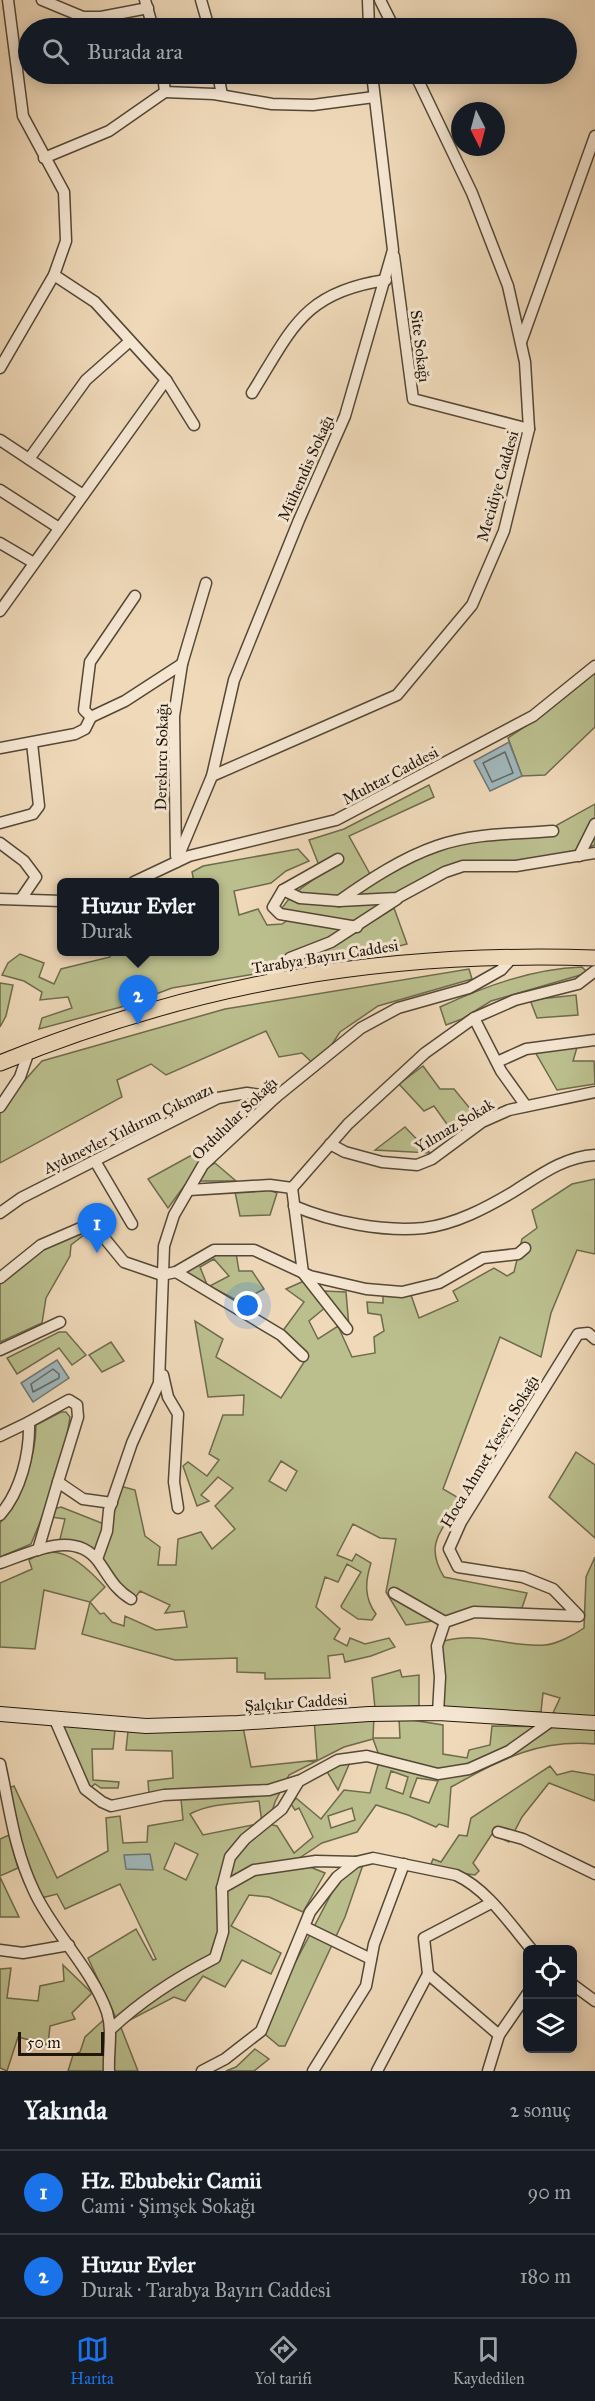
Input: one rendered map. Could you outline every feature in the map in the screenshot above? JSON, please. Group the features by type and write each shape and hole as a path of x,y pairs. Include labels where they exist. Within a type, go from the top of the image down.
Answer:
{"main road":[{"name":"Tarabya Bayırı Caddesi","path":"0,1063 138,1013 267,982 396,962 513,957 595,958"},
{"name":"Şalçıkır Caddesi","path":"0,1714 146,1726 238,1723 369,1714 438,1713 495,1718 554,1718 595,1723"}],"street":[{"path":"8,0 18,77"},
{"path":"42,0 82,17 101,17 147,4"},
{"path":"201,0 206,18"},
{"path":"368,0 369,18"},
{"path":"380,0 389,18"},
{"path":"0,368 54,276 66,241 64,192 23,116 19,84"},
{"path":"164,84 165,92"},
{"path":"220,84 222,95"},
{"name":"Mühendis Sokağı","path":"176,862 212,776 234,680 298,520 345,416 386,280 393,250 373,84"},
{"name":"Mecidiye Caddesi","path":"212,776 397,695 472,605 504,531 529,429 525,362 508,286 480,214 420,84"},
{"path":"44,158 109,130 165,92 222,95 272,104 313,105 374,97"},
{"path":"520,342 595,136"},
{"name":"Site Sokağı","path":"393,250 413,399 529,429"},
{"path":"54,276 95,302 166,380 194,425"},
{"path":"252,393 296,321 312,306 357,284 386,280"},
{"path":"29,459 86,380 130,341"},
{"path":"0,611 166,380"},
{"path":"0,440 83,495"},
{"path":"0,490 59,528"},
{"path":"0,543 34,563"},
{"name":"Derekırcı Sokağı","path":"176,862 174,716 182,664 206,583"},
{"path":"91,717 84,710 90,662 135,596"},
{"path":"0,748 75,734 85,729 91,717 125,701 182,664"},
{"name":"Muhtar Caddesi","path":"142,878 189,856 336,820 533,716 595,666"},
{"path":"0,823 33,814 39,806 32,743"},
{"path":"579,856 595,824"},
{"path":"339,901 370,879 438,846 488,836 553,831"},
{"path":"0,843 24,861 36,877 21,900"},
{"path":"267,982 290,958 331,942 357,927 397,898 445,872 463,866 516,866 595,853"},
{"path":"338,859 283,890 273,907 280,914 357,927"},
{"path":"283,890 300,898 339,901 397,898"},
{"path":"0,899 57,901"},
{"name":"Ordulular Sokağı","path":"97,1559 107,1531 112,1503 132,1443 159,1383 164,1246 174,1215 203,1165 276,1097 361,1028 398,1008 469,988 501,970 513,957"},
{"path":"347,1329 303,1273 292,1188 330,1144 384,1088 425,1053 474,1018 515,1000 578,984 595,971"},
{"path":"474,1018 496,1062 526,1106"},
{"path":"496,1062 526,1049 595,1040"},
{"path":"0,1107 20,1077 29,1051"},
{"name":"Yılmaz Sokak","path":"330,1144 345,1152 382,1162 417,1165 432,1159 482,1122 509,1110 595,1092"},
{"name":"Aydınevler Yıldırım Çıkmazı","path":"0,1213 21,1198 218,1098 247,1093 276,1097"},
{"path":"294,1206 355,1223 423,1228 448,1223 487,1207 549,1168 583,1156 595,1155"},
{"path":"95,1161 132,1224"},
{"path":"189,1190 270,1185 292,1188"},
{"path":"0,1278 41,1245 92,1223 124,1262 162,1275 176,1272 214,1250 254,1250 303,1273 366,1289 402,1292 439,1283 483,1258 518,1254 525,1248"},
{"path":"176,1272 280,1335 303,1356"},
{"path":"0,1350 60,1322"},
{"name":"Hoca Ahmet Yesevi Sokağı","path":"445,1622 474,1612 579,1616 553,1589 523,1577 458,1567 449,1549 461,1522 578,1334 588,1333 595,1340"},
{"path":"160,1363 168,1397 178,1414 174,1482 178,1508"},
{"path":"0,1436 69,1400 77,1405 78,1417 38,1550"},
{"path":"0,1515 8,1506 24,1466 30,1442 29,1422"},
{"path":"58,1482 83,1499 112,1503"},
{"path":"0,1563 56,1544 79,1547 97,1559 115,1588 131,1599"},
{"path":"394,1593 445,1622 437,1646 440,1677 438,1713"},
{"path":"55,1720 85,1789 111,1806 164,1796 269,1790 298,1781 338,1760 367,1756 438,1774 469,1769 509,1751 554,1718"},
{"path":"0,1764 14,1843 34,1893 69,1945 107,2011 111,2029 109,2071"},
{"path":"111,2029 137,2004 172,1980 215,1958 223,1932 222,1888 230,1857 245,1839 282,1809 298,1781"},
{"path":"498,1832 523,1839 595,1874"},
{"path":"222,1888 254,1870 316,1861 356,1862 373,1858 456,1875 467,1880 491,1903 528,1945"},
{"path":"202,2071 225,2059 261,2031 310,1912 337,1878 356,1862"},
{"path":"313,2071 366,1986 371,1959 404,1864"},
{"path":"377,2071 428,1974 424,1938 491,1903"},
{"path":"305,1927 371,1959"},
{"path":"0,1950 23,1953 69,1945"},
{"path":"428,1974 499,2035"},
{"path":"577,1987 595,2001"},
{"path":"488,2071 499,2035 524,1999"}],"green space":[{"path":"595,672 595,727 545,775 522,776 508,738 541,716"},
{"path":"429,785 434,797 349,836 370,874 339,899 295,893 322,873 309,840 344,829"},
{"path":"595,804 595,845 579,852 515,863 463,863 396,896 344,900 438,847 555,831 557,825"},
{"path":"298,849 309,861 286,871 271,883 234,891 239,915 258,909 267,925 282,924 288,920 348,929 330,939 289,955 266,972 172,988 121,1007 39,1029 42,1018 72,1008 68,997 40,1000 42,992 24,981 2,975 8,963 20,954 44,963 39,977 54,984 61,969 110,956 219,956 219,878 193,878 192,872 203,866"},
{"path":"295,897 390,901 357,925 279,912 288,900"},
{"path":"394,908 407,944 281,976 292,961 331,947"},
{"path":"582,967 586,971 584,974 491,1001 462,1019 446,1025 440,1007 457,999 527,975"},
{"path":"469,969 472,979 378,1006 340,1032 317,1067 302,1053 279,1057 266,1031 166,1075 151,1064 117,1080 122,1097 0,1163 0,1108 42,1061 225,1009"},
{"path":"0,983 13,985 6,1016 0,1027"},
{"path":"576,995 578,1015 537,1018 530,1000"},
{"path":"578,1044 573,1061 594,1061 595,1084 557,1090 534,1050"},
{"path":"423,1066 440,1089 454,1089 477,1117 454,1134 434,1106 424,1111 399,1084"},
{"path":"405,1127 430,1153 375,1150"},
{"path":"192,1155 202,1162 168,1208 148,1179"},
{"path":"215,1163 236,1181 198,1181 206,1168"},
{"path":"595,1179 595,1254 577,1250 551,1313 541,1357 500,1337 443,1489 462,1500 442,1528 435,1545 435,1555 444,1577 527,1593 522,1608 406,1625 386,1592 396,1539 380,1538 353,1524 337,1555 352,1561 356,1554 371,1563 367,1590 369,1602 376,1614 372,1620 358,1619 342,1608 341,1606 361,1572 347,1564 338,1582 325,1577 316,1607 340,1629 334,1639 347,1646 350,1638 365,1644 389,1638 395,1647 345,1662 343,1654 328,1656 330,1678 265,1679 265,1673 237,1672 237,1658 175,1660 82,1634 90,1602 100,1614 104,1613 112,1622 124,1626 125,1616 156,1630 187,1627 184,1611 165,1613 170,1605 140,1591 135,1598 120,1590 99,1559 120,1486 135,1490 145,1536 160,1547 158,1565 176,1565 178,1539 201,1532 212,1549 235,1529 215,1506 233,1488 218,1477 201,1495 209,1501 197,1506 183,1466 188,1462 207,1476 219,1460 209,1454 223,1415 243,1415 244,1395 208,1397 195,1321 223,1339 216,1357 281,1398 308,1356 282,1332 304,1302 286,1289 304,1281 326,1307 309,1321 318,1339 338,1326 352,1357 375,1353 374,1337 384,1331 381,1315 368,1313 367,1302 383,1303 383,1296 411,1295 419,1318 458,1301 453,1291 494,1268 507,1276 514,1272 522,1239 537,1228 532,1210 572,1184","holes":["281,1461 297,1471 286,1491 269,1481"]},
{"path":"269,1190 277,1193 270,1215 240,1216 235,1192"},
{"path":"87,1227 89,1231 71,1245 70,1256 46,1298 42,1323 0,1342 0,1283 40,1248"},
{"path":"214,1252 236,1253 239,1271 252,1271 264,1289 240,1302 210,1286 229,1276 214,1259 200,1267 207,1285 181,1271"},
{"path":"324,1291 346,1292 349,1327 322,1294"},
{"path":"59,1332 66,1332 86,1355 72,1365 59,1348 17,1374 7,1358"},
{"path":"111,1342 124,1361 102,1372 89,1355"},
{"path":"61,1412 66,1412 70,1417 64,1449 49,1498 31,1544 0,1557 0,1523 21,1490 26,1477 33,1451 36,1425"},
{"path":"576,1452 595,1465 595,1538 549,1497"},
{"path":"61,1507 104,1524 96,1557 59,1543 65,1519 50,1517 54,1509"},
{"path":"51,1552 70,1557 80,1563 105,1587 90,1602 44,1590 35,1649 0,1647 0,1583 32,1569 29,1560 40,1554"},
{"path":"595,1557 595,1719 552,1715 560,1698 543,1693 541,1712 440,1710 441,1642 481,1638 519,1644 545,1645 560,1641 575,1633 584,1628 586,1577"},
{"path":"400,1670 402,1677 419,1675 419,1706 375,1708 372,1678"},
{"path":"374,1716 373,1738 400,1738 399,1718 443,1725 443,1754 467,1758 469,1750 490,1745 492,1726 595,1727 595,1744 574,1743 537,1748 503,1760 451,1787 448,1827 439,1824 436,1827 376,1805 357,1832 322,1843 295,1861 325,1873 303,1912 269,1897 249,1895 231,1926 281,1953 271,1974 242,1960 225,1987 203,1976 185,2001 174,1997 120,2025 138,2071 68,2071 73,2055 80,2052 85,2037 111,2013 117,2020 88,1958 136,1929 153,1960 156,1959 120,1884 65,1909 57,1894 41,1898 24,1863 3,1790 14,1786 57,1878 108,1851 106,1818 120,1816 123,1843 147,1842 148,1826 183,1820 181,1799 149,1794 148,1781 173,1778 172,1751 126,1750 128,1731 243,1727 251,1767 317,1760 314,1718","holes":["373,1739 380,1758 370,1793 344,1790 321,1819 296,1798 291,1804 295,1810 299,1808 313,1837 294,1853 277,1826 268,1824 275,1802 289,1775 344,1747","391,1771 408,1777 403,1794 386,1788","417,1778 438,1781 429,1803 410,1797","259,1801 262,1823 203,1835 190,1814 215,1806","352,1808 355,1820 331,1828 328,1816","175,1843 198,1854 186,1880 164,1869"]},
{"path":"62,1725 115,1730 113,1749 92,1749 93,1780 119,1782 118,1788 101,1788 95,1784 90,1788"},
{"path":"351,1760 338,1790 326,1770"},
{"path":"550,1766 557,1775 572,1771 595,1775 595,1801 549,1783 522,1817 509,1842 492,1834 473,1863 479,1871 475,1875 429,1869 433,1859 441,1862 459,1835 467,1836 471,1818"},
{"path":"9,1835 18,1868 0,1876 0,1839"},
{"path":"366,1856 345,1917 285,2046 279,2046 260,2030 350,1858"},
{"path":"0,1877 19,1917 0,1917"},
{"path":"63,1965 92,1993 72,2013 75,2019 50,2026 48,2045 18,2037 7,2071 0,2068 0,1969 11,1968 7,1998 38,2001 40,1986 64,1981"},
{"path":"255,2049 269,2059 254,2071 226,2071 236,2067"}],"water":[{"path":"509,742 522,776 490,791 474,761"},
{"path":"57,1360 69,1378 33,1402 21,1383"},
{"path":"150,1854 153,1870 126,1869 124,1855"}],"place":[{"name":"Huzur Evler","path":"138,1025"},
{"name":"Hz. Ebubekir Camii","path":"97,1253"}]}
